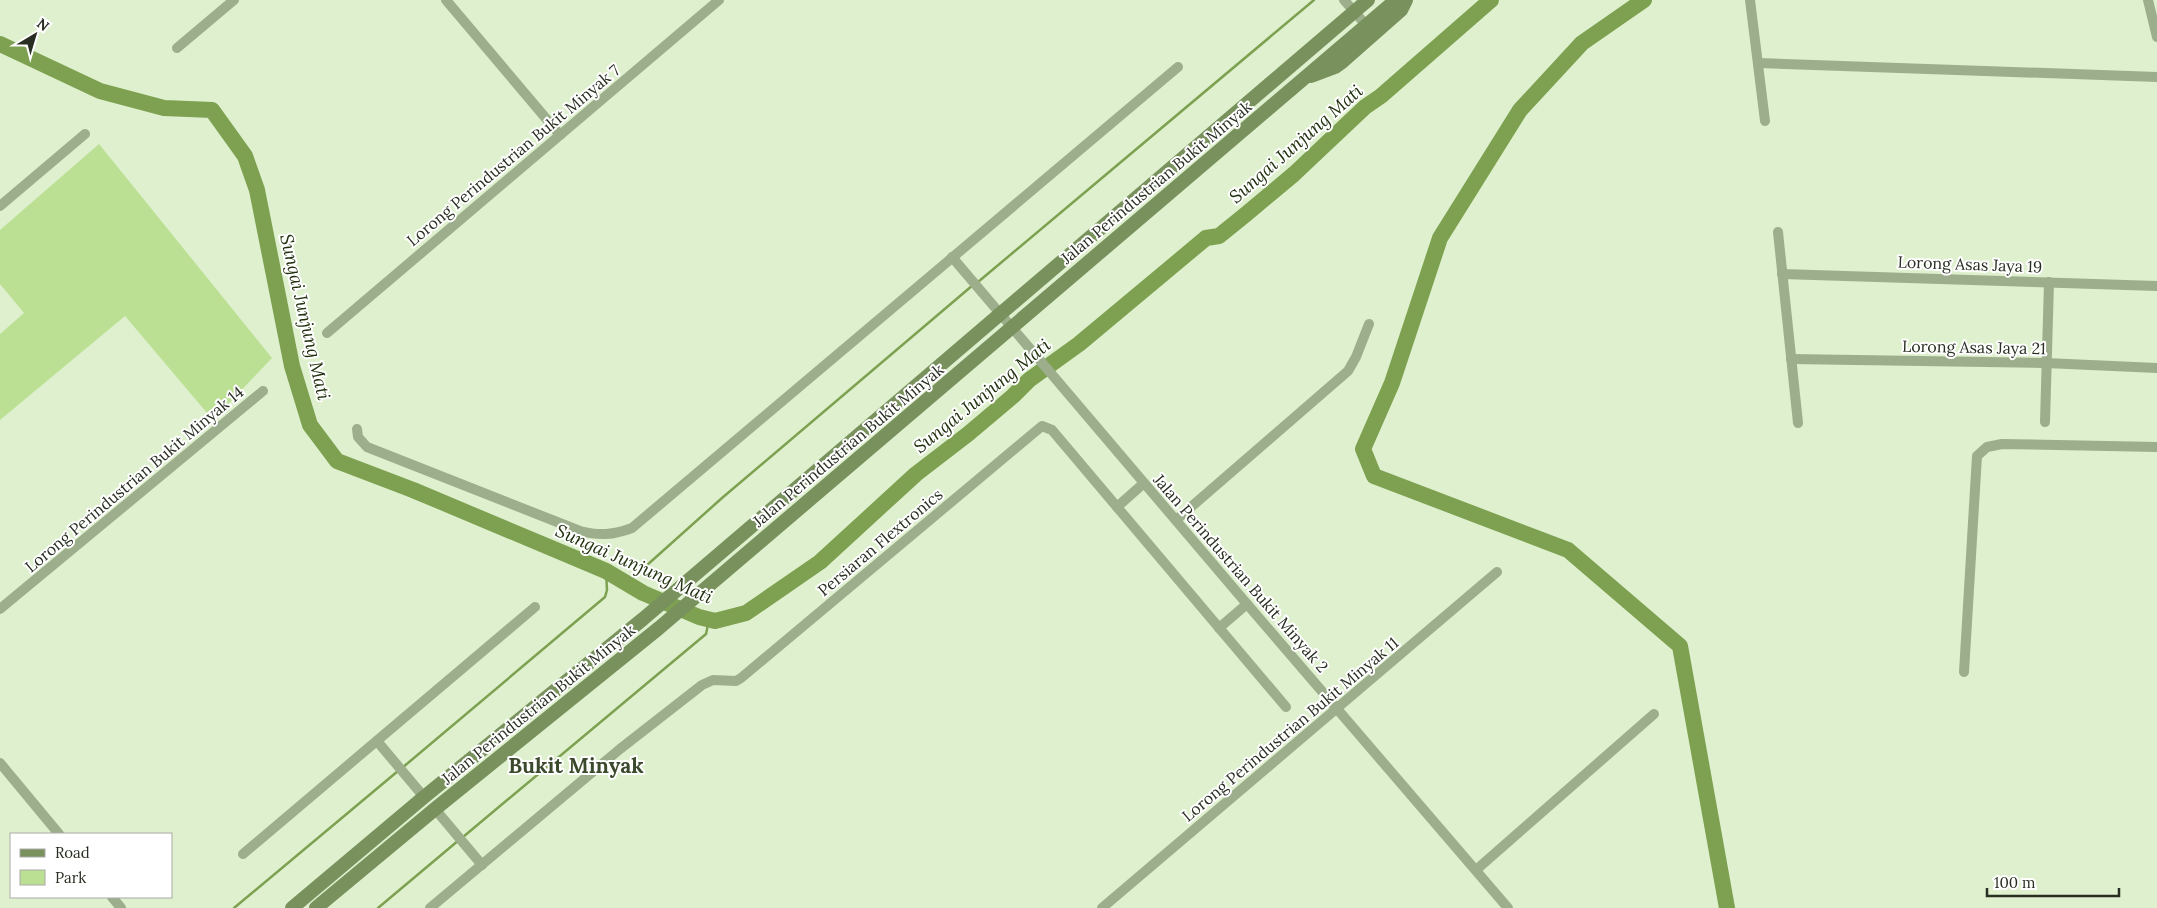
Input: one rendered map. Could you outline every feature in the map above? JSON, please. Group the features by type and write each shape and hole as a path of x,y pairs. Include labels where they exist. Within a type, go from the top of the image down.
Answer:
{"main road":[{"name":"Jalan Perindustrian Bukit Minyak","path":"292,908 424,797 643,619 1368,0"},
{"name":"Jalan Perindustrian Bukit Minyak","path":"316,908 659,628 1396,0"},
{"path":"1302,80 1335,68 1401,10 1406,0"}],"street":[{"path":"178,48 234,0"},
{"path":"446,0 560,135"},
{"name":"Lorong Perindustrian Bukit Minyak 7","path":"327,333 719,0"},
{"path":"1344,0 1366,25"},
{"path":"1750,0 1765,121"},
{"path":"2148,0 2157,37"},
{"path":"1759,63 2157,77"},
{"path":"357,429 358,437 367,447 580,531 603,536 632,528 1178,66"},
{"path":"0,206 85,134"},
{"path":"1778,232 1798,423"},
{"name":"Jalan Perindustrian Bukit Minyak 2","path":"952,257 1508,908"},
{"name":"Lorong Asas Jaya 19","path":"1782,274 2157,286"},
{"path":"2045,422 2049,282"},
{"path":"1176,520 1348,370 1356,357 1369,324"},
{"name":"Lorong Asas Jaya 21","path":"1791,359 2046,363 2157,368"},
{"name":"Lorong Perindustrian Bukit Minyak 14","path":"0,609 263,391"},
{"name":"Persiaran Flextronics","path":"482,865 620,749 702,685 713,680 736,681 1047,428 1117,507 1286,707"},
{"path":"1964,672 1977,456 1987,447 2002,444 2157,447"},
{"path":"1117,507 1144,483"},
{"name":"Lorong Perindustrian Bukit Minyak 11","path":"1102,908 1497,572"},
{"path":"1219,628 1247,604"},
{"path":"243,854 535,607"},
{"path":"1476,870 1654,714"},
{"path":"377,741 424,797"},
{"path":"0,763 58,833"},
{"path":"430,908 482,865 435,810"},
{"path":"113,898 121,908"}],"green space":[{"path":"99,144 272,358 213,420 125,316 0,420 0,334 24,313 0,284 0,230"}],"waterway":[{"path":"978,282 1314,0"},
{"name":"Sungai Junjung Mati","path":"0,44 100,91 164,108 212,110 245,156 257,190 292,366 310,425 337,461 413,490 606,571 643,593 699,617 715,621 746,613 820,562 916,474 968,434 1029,380 1079,344 1206,238 1219,236 1294,174 1365,107 1381,96 1491,0"},
{"path":"1644,0 1582,43 1520,110 1440,238 1392,383 1363,449 1374,476 1568,550 1680,646 1727,908"},
{"path":"627,583 722,498 973,285"},
{"path":"402,768 605,597 607,590 606,571"},
{"path":"463,837 706,634 709,620"},
{"path":"234,908 398,771"},
{"path":"378,908 459,840"}],"district":[{"name":"Bukit Minyak","path":"576,766"}]}
